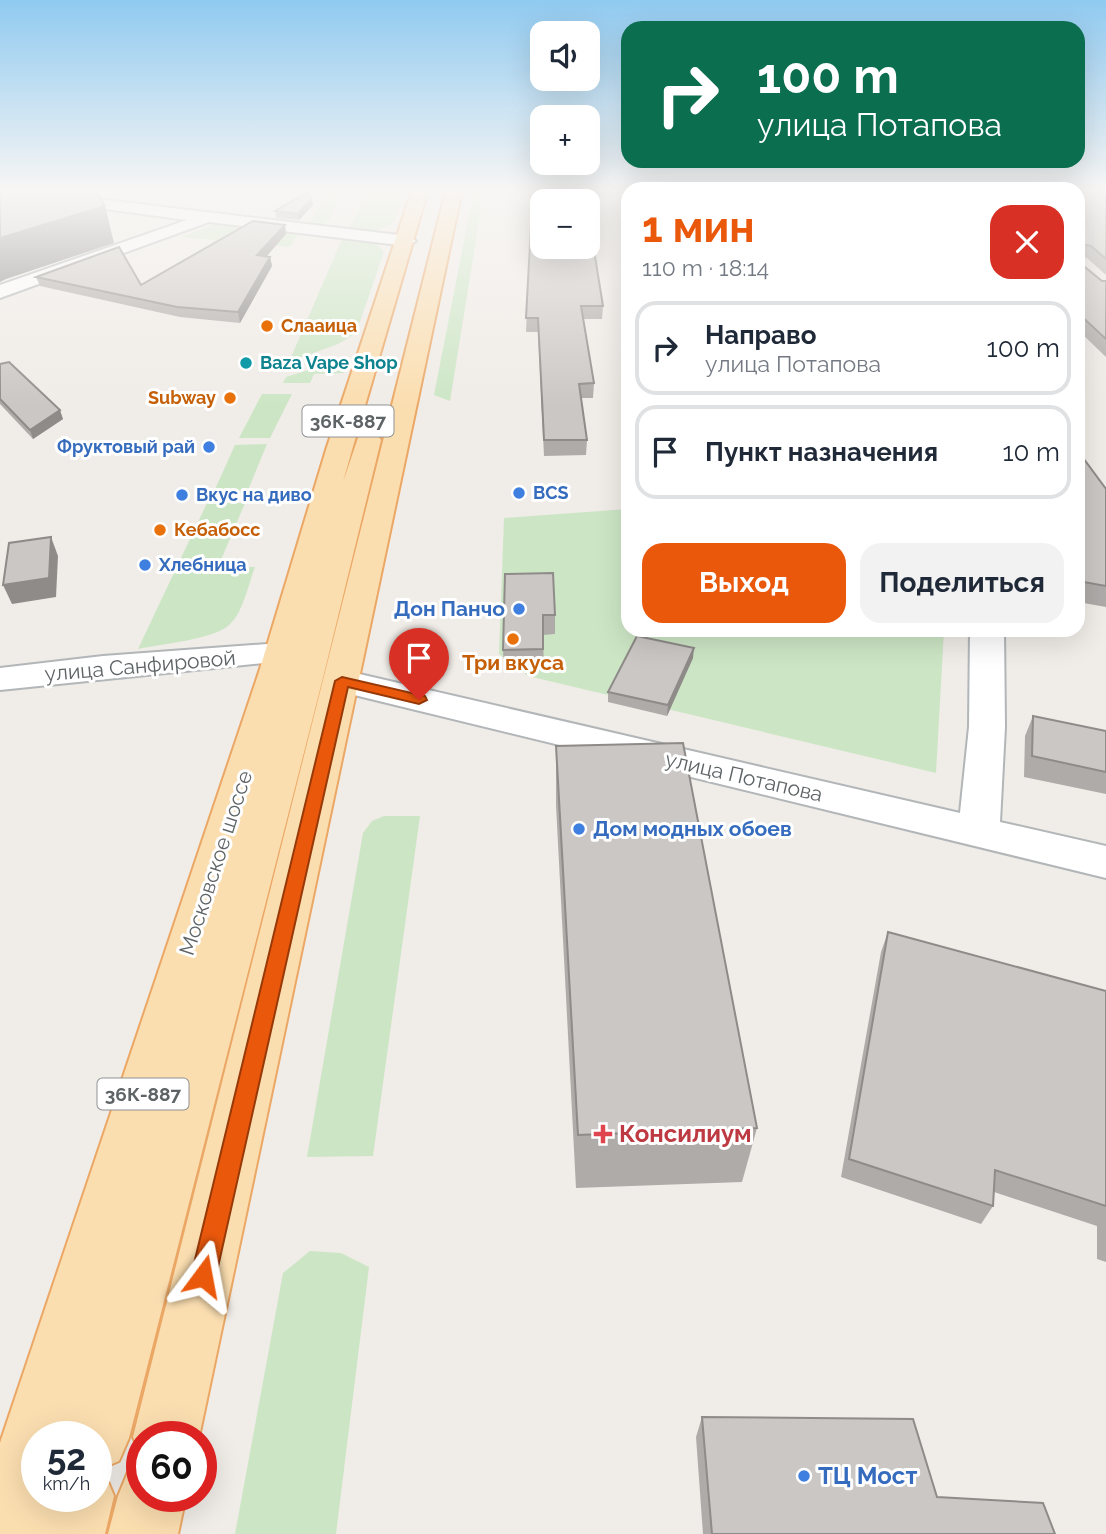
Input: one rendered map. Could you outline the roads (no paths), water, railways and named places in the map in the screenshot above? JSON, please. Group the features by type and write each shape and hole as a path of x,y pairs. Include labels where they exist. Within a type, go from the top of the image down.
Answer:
{"main road":[{"name":"Московское шоссе","path":"169,1421 372,343 407,262"},
{"name":"Московское шоссе","path":"408,295 414,262"},
{"name":"Московское шоссе","path":"101,1421 310,670 433,262"},
{"path":"387,372 397,335"},
{"name":"Московское шоссе","path":"4,1534 310,670 376,408"},
{"path":"70,1534 76,1512"},
{"path":"143,1534 148,1512"}],"street":[{"path":"0,292 86,262"},
{"path":"979,833 986,727 987,637"},
{"name":"улица Санфировой","path":"0,679 112,667 310,670"},
{"name":"улица Потапова","path":"310,670 1106,863"}],"place":[{"name":"Слааица","path":"267,326"},
{"name":"Baza Vape Shop","path":"246,363"},
{"name":"Subway","path":"230,398"},
{"name":"Фруктовый рай","path":"209,447"},
{"name":"BCS","path":"519,493"},
{"name":"Вкус на диво","path":"182,495"},
{"name":"Кебабосс","path":"160,530"},
{"name":"Хлебница","path":"145,565"},
{"name":"Дон Панчо","path":"519,609"},
{"name":"Три вкуса","path":"513,639"},
{"name":"Дом модных обоев","path":"579,829"},
{"name":"Консилиум","path":"603,1134"},
{"name":"ТЦ Мост","path":"804,1476"}]}
